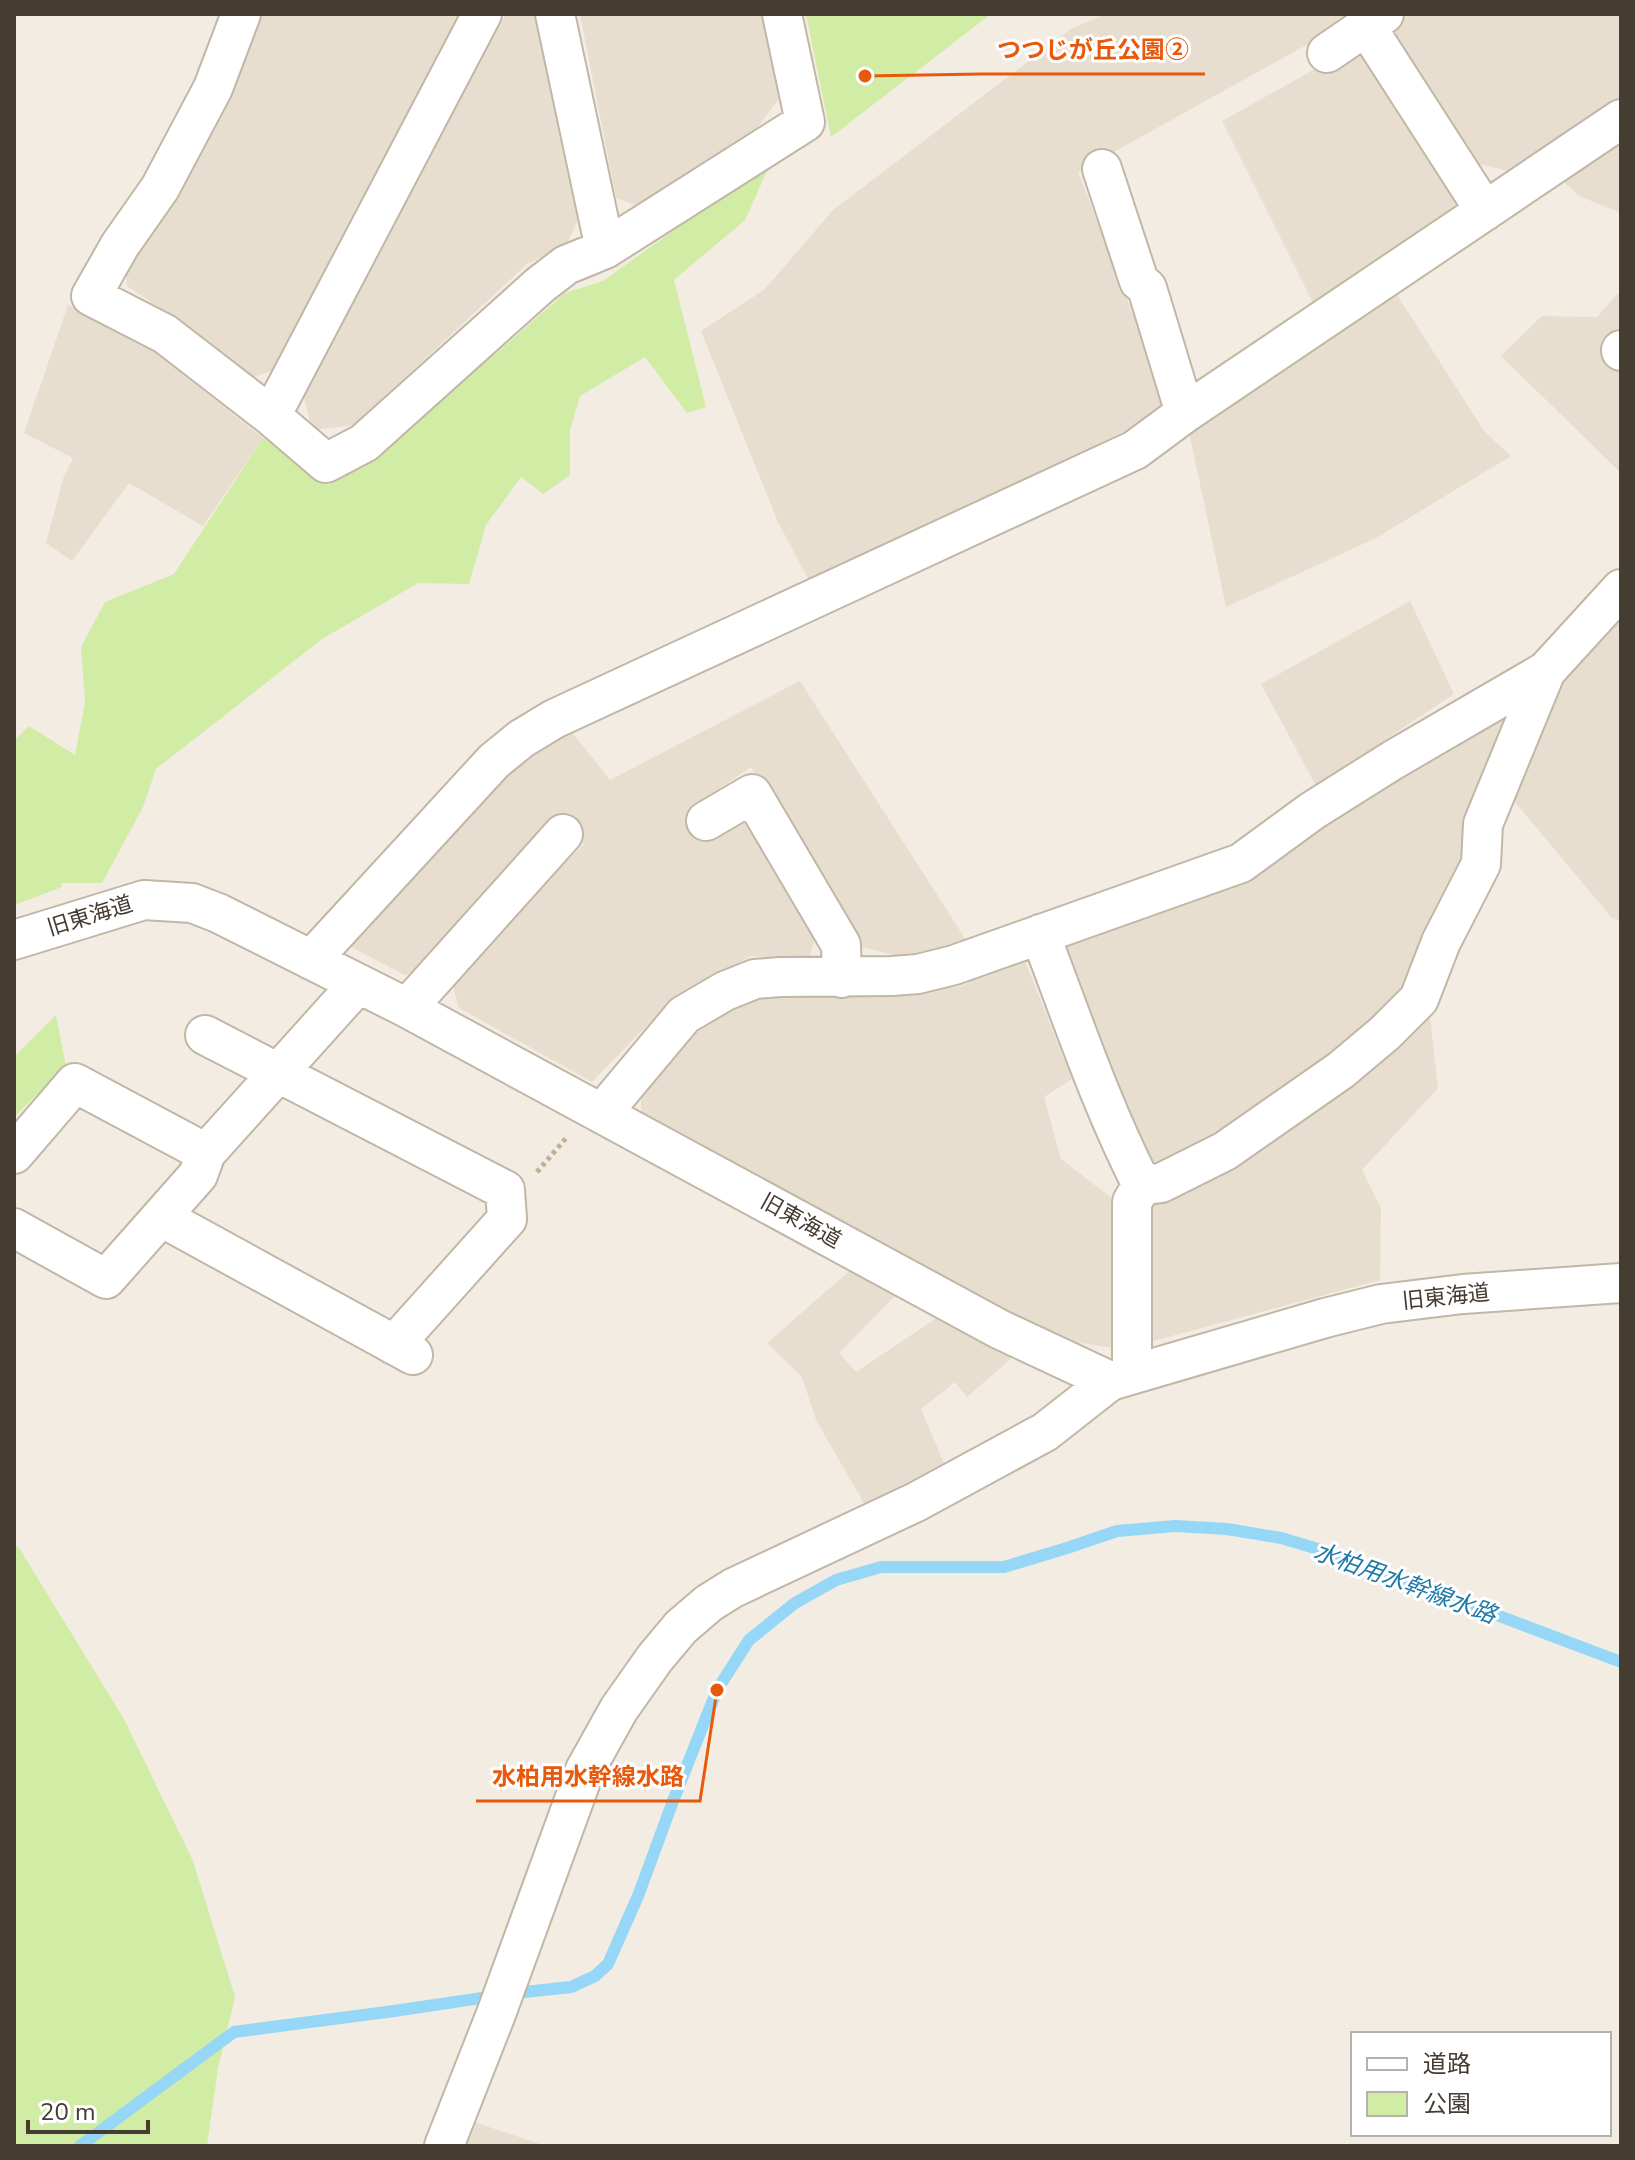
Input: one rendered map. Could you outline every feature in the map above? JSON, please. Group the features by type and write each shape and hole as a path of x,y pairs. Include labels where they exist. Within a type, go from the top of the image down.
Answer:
{"street":[{"path":"241,14 213,88 160,188 120,245 91,296 165,334 326,463 364,443 566,265 605,249 805,122 782,14"},
{"path":"271,416 482,14"},
{"path":"555,14 605,249"},
{"path":"1327,53 1375,20 1485,211"},
{"path":"311,960 494,761 521,739 554,719 1135,450 1185,413 1621,119"},
{"path":"1102,169 1139,281 1147,288 1185,413"},
{"path":"595,1109 684,1015 725,991 755,979 918,974 954,965 1241,863 1312,811 1379,768 1546,671 1621,589"},
{"path":"1142,1185 1161,1183 1225,1151 1341,1070 1419,999 1441,942 1481,864 1483,824 1546,671"},
{"path":"706,821 752,794 841,945 842,978"},
{"path":"407,1008 563,834"},
{"name":"旧東海道","path":"14,940 144,900 192,903 218,913 407,1008 999,1329 1121,1378 1381,1304 1463,1294 1621,1283"},
{"path":"1040,934 1077,1032 1142,1185"},
{"path":"14,1228 106,1279 198,1175 206,1153 358,984"},
{"path":"161,1217 404,1350 507,1219 505,1190 205,1035"},
{"path":"14,1154 75,1083 206,1153"},
{"path":"444,2146 585,1770 619,1709 655,1658 681,1627 709,1603 733,1588 916,1502 1045,1432 1121,1378 1132,1202 1142,1185"}],"path":[{"path":"505,1195 521,1190 595,1109"}],"shaded area":[{"path":"258,14 461,14 274,370 250,378 188,327 127,286 126,269"},
{"path":"506,14 539,14 582,212 566,246 527,264 354,425 312,430 303,393"},
{"path":"580,14 771,14 786,89 748,140 638,206 616,198"},
{"path":"1105,14 1362,14 1078,172 1161,387 1163,412 812,586 778,522 701,331 764,290 833,210 1071,29"},
{"path":"1404,14 1621,14 1621,98 1513,172 1475,163 1386,39"},
{"path":"1356,46 1465,198 1315,307 1222,121"},
{"path":"1621,137 1621,213 1579,196 1560,178"},
{"path":"1392,287 1484,431 1511,456 1376,538 1226,607 1188,427"},
{"path":"1621,290 1621,473 1501,356 1542,316 1597,317"},
{"path":"68,305 146,345 263,438 203,526 129,483 72,561 46,543 63,479 73,458 24,433"},
{"path":"1410,601 1454,694 1316,786 1261,684"},
{"path":"1621,616 1621,921 1612,918 1509,795 1552,690"},
{"path":"800,681 966,940 903,957 861,947 751,767 720,788 818,933 808,959 750,956 659,1013 592,1082 459,1008 451,978 584,844 563,829 432,964 405,975 349,946 457,815 567,726 610,780"},
{"path":"1510,712 1469,863 1409,993 1277,1103 1159,1170 1142,1156 1057,953 1066,940 1258,877 1308,830"},
{"path":"1023,956 1072,1079 1044,1097 1061,1159 1113,1199 1114,1348 1054,1339 641,1118 641,1085 693,1026 731,1002 790,991 886,996 961,986"},
{"path":"1428,999 1438,1088 1362,1170 1381,1208 1380,1280 1142,1344 1143,1201"},
{"path":"854,1267 901,1290 839,1353 856,1372 941,1315 1013,1357 967,1397 955,1382 921,1409 944,1463 865,1505 816,1420 802,1377 767,1343"},
{"path":"474,2122 543,2145 465,2146"}],"green space":[{"path":"806,14 991,14 831,137"},
{"path":"772,160 745,220 674,280 706,407 687,413 645,357 580,396 570,430 570,475 543,494 521,477 486,525 469,584 418,583 322,639 156,769 143,807 102,883 61,883 62,887 14,905 14,741 29,726 75,755 85,702 81,647 105,602 174,574 263,438 329,485 499,351 565,293 603,281"},
{"path":"56,1015 66,1066 14,1117 14,1057"},
{"path":"14,1545 19,1548 124,1719 193,1861 235,1997 218,2068 207,2146 14,2146"}],"waterway":[{"name":"水柏用水幹線水路","path":"80,2146 234,2032 571,1987 595,1976 608,1964 638,1896 717,1690 749,1640 795,1603 836,1580 881,1567 1004,1567 1117,1531 1175,1526 1227,1529 1281,1538 1335,1554 1621,1662"}],"place":[{"name":"つつじが丘公園②","path":"865,76"},
{"name":"水柏用水幹線水路","path":"717,1690"}]}
